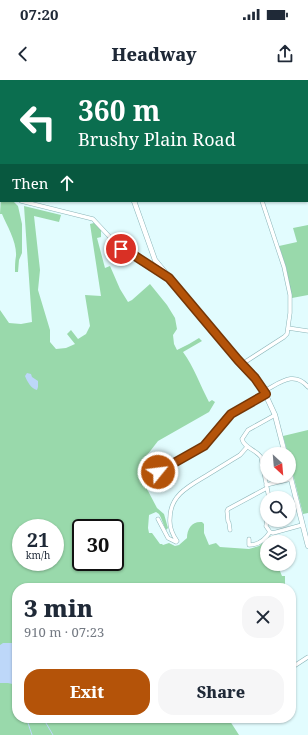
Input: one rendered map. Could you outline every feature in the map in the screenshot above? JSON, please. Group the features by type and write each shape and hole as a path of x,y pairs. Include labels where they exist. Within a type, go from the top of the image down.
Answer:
{"main road":[{"path":"134,202 154,260 258,382 275,415 283,447"},
{"path":"292,483 308,546"}],"street":[{"path":"25,202 93,218 121,249 132,254 169,278"},
{"path":"242,364 284,337 287,334 288,328 291,304 288,286 284,267 262,202"},
{"path":"288,328 308,331"},
{"path":"251,373 248,365 252,357"},
{"path":"175,462 162,460 152,466 155,472 158,472 204,446 231,414 292,378 304,382 308,387"},
{"path":"267,491 261,457 258,453 247,447 242,442 242,439 244,434 253,427 275,415"},
{"path":"158,519 168,538 176,542 177,541 171,531 170,522 171,506 176,498 184,489 240,455 247,447"},
{"path":"230,530 228,509 266,486 277,483"},
{"path":"270,532 278,532 302,524"},
{"path":"267,527 270,532"},
{"path":"249,539 249,545 254,545 265,539 270,532"},
{"path":"296,665 308,657"}],"green space":[{"path":"1,202 14,202 18,206 22,224 22,253 19,260 18,272 15,272 15,245 2,214 0,214"},
{"path":"24,206 61,215 59,222 34,216 40,270 38,290 50,330 50,342 56,349 66,348 75,344 67,334 71,330 78,339 86,334 90,326 85,295 101,296 90,224 94,223 101,230 101,237 97,238 105,268 110,266 120,289 128,302 150,284 167,305 175,318 177,329 173,335 174,344 177,350 199,338 202,341 183,352 194,370 209,402 212,400 215,402 209,412 158,441 141,463 142,472 148,483 147,489 157,508 164,514 168,528 166,530 159,514 156,512 149,515 149,533 152,533 160,544 163,545 169,543 175,546 179,545 187,538 189,529 193,524 202,522 204,524 204,533 209,545 216,543 220,547 249,549 260,545 260,571 280,571 282,576 285,576 285,583 12,583 12,723 231,723 239,735 0,735 0,310 9,323 21,324 32,322"},
{"path":"308,225 308,295 292,298 286,267 279,246 297,242 293,228"},
{"path":"308,430 308,513 303,514 295,483 296,447 286,447 283,436"}],"water":[{"path":"27,373 31,374 32,377 38,381 37,390 28,382 25,376"},
{"path":"3,643 12,643 12,684 0,683 0,645"}],"waterway":[{"path":"28,723 32,735"},
{"path":"46,723 53,735"}],"route":[{"path":"121,249 132,254 169,278 255,378 266,394 231,414 204,446 158,472"}]}
